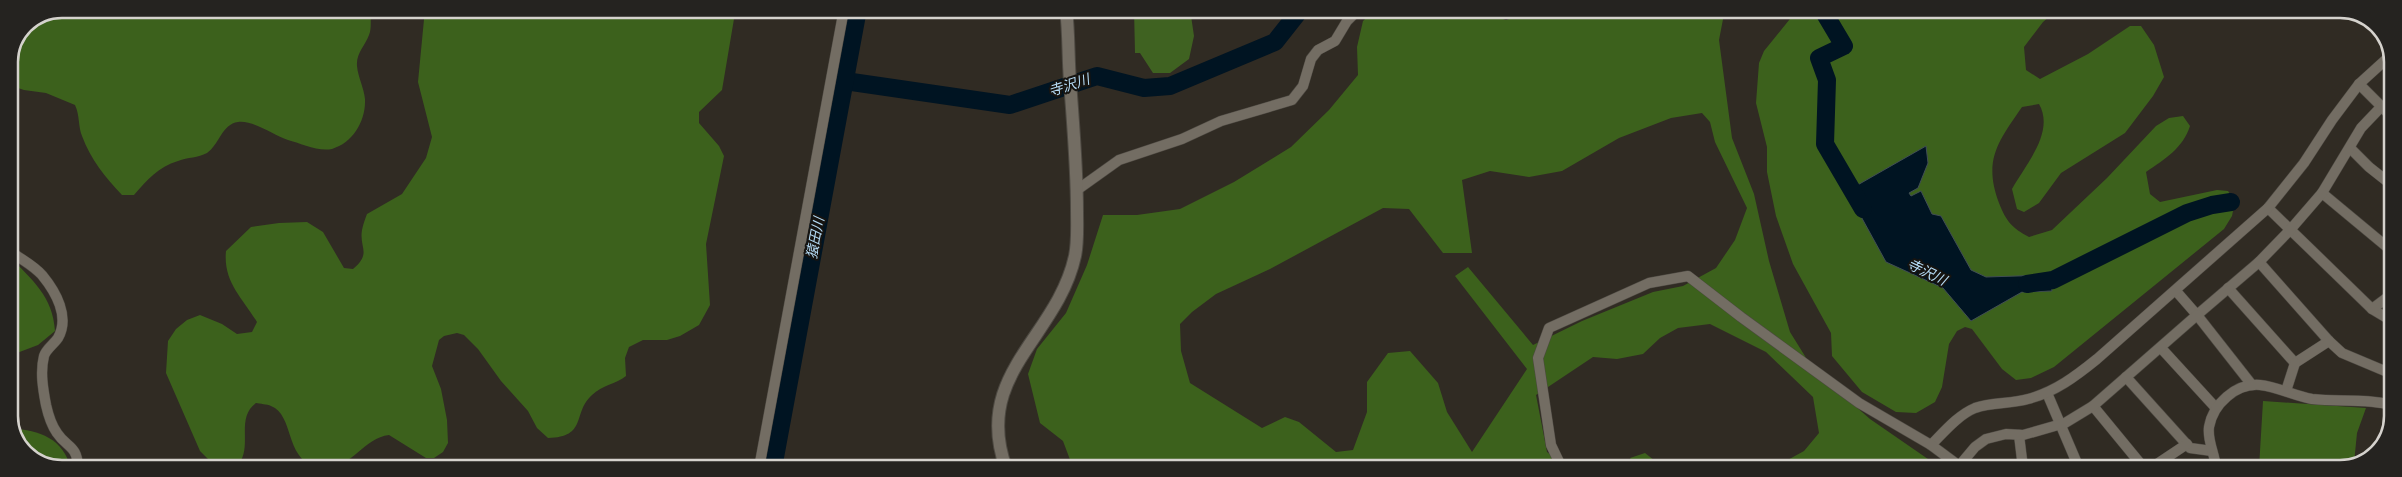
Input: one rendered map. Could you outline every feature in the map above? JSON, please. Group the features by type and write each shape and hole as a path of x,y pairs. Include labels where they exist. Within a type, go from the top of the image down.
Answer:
{"street":[{"path":"760,460 842,18"},
{"path":"1003,460 1000,450 998,430 999,408 1004,388 1020,357 1057,305 1075,255 1077,190 1067,18"},
{"path":"1077,190 1119,160 1182,139 1221,120 1292,100 1303,86 1311,58 1318,50 1335,41 1349,18"},
{"path":"1931,445 1963,415 1977,407 2028,400 2048,393 2072,379 2097,359 2268,208 2304,163 2332,120 2359,84 2384,61"},
{"path":"2359,84 2384,110"},
{"path":"1965,460 1975,447 1986,439 2006,434 2019,435 2061,424 2092,406 2161,348 2259,262 2290,230 2322,193 2361,128 2380,107"},
{"path":"2350,148 2384,179"},
{"path":"2322,193 2384,245"},
{"path":"2268,208 2372,309 2384,316"},
{"path":"18,256 43,276 63,313 62,330 45,354 41,378 46,407 52,423 57,434 72,446 78,460"},
{"path":"2259,262 2329,341 2342,353 2384,371"},
{"path":"1558,460 1551,445 1538,358 1549,328 1649,283 1688,276 1859,403 1931,445 1951,460"},
{"path":"2228,288 2295,363"},
{"path":"2176,291 2198,315 2252,385"},
{"path":"2372,309 2384,300"},
{"path":"2286,391 2295,363 2329,341"},
{"path":"2161,348 2215,407"},
{"path":"2126,377 2190,448 2212,451"},
{"path":"2214,460 2209,428 2215,407 2230,394 2252,385 2312,398 2374,400 2384,403"},
{"path":"2048,393 2076,460"},
{"path":"2092,406 2137,460"},
{"path":"2019,435 2022,460"},
{"path":"2163,460 2186,444"}],"green space":[{"path":"53,18 371,18 370,32 357,61 365,107 361,123 346,142 327,150 315,148 282,138 250,123 238,122 224,131 207,153 165,167 153,175 134,195 122,195 104,175 94,160 81,132 75,105 46,93 18,88 18,53 21,45 30,30"},
{"path":"424,18 734,18 722,90 699,112 699,123 719,146 724,156 706,244 710,305 699,325 680,336 667,340 643,340 629,347 625,358 626,376 592,395 582,409 574,429 561,437 548,438 537,428 528,411 501,381 478,349 464,335 457,333 444,336 439,340 432,366 441,389 447,420 448,443 443,452 434,458 426,458 389,435 370,443 348,460 304,460 298,454 283,418 278,411 269,405 256,403 246,417 244,452 241,460 209,460 200,451 166,373 168,341 176,329 187,320 200,315 222,324 237,334 252,332 257,322 235,289 227,272 226,262 226,251 251,227 307,222 323,232 344,268 353,269 359,263 364,250 362,230 367,214 402,194 426,158 432,137 418,82"},
{"path":"1134,18 1191,18 1194,36 1189,59 1170,73 1153,73 1140,53 1135,53"},
{"path":"1366,18 1500,18 1506,20 1512,18 1723,18 1719,40 1732,138 1754,194 1769,261 1790,332 1813,369 1870,419 1929,460 1788,460 1804,451 1819,433 1813,397 1766,352 1710,324 1678,328 1660,338 1643,354 1617,359 1593,357 1536,395 1547,452 1558,460 1070,460 1063,441 1040,423 1028,374 1037,349 1066,313 1087,265 1103,215 1137,215 1180,209 1234,182 1291,147 1329,110 1358,75 1357,47 1363,21","holes":["1702,113 1710,122 1715,142 1747,208 1735,240 1716,268 1683,286 1653,292 1582,321 1533,345 1468,267 1455,276 1527,369 1472,452 1447,412 1438,383 1410,351 1388,353 1367,382 1367,412 1353,450 1336,452 1299,422 1285,417 1262,428 1190,383 1181,351 1180,324 1192,312 1216,294 1270,269 1383,208 1409,209 1443,253 1472,253 1462,180 1490,171 1529,177 1562,171 1619,138 1671,118"]},
{"path":"1791,18 2048,18 2024,47 2026,70 2040,79 2088,54 2130,26 2141,26 2154,45 2164,77 2153,96 2125,133 2061,173 2039,203 2024,212 2017,209 2012,189 2037,148 2044,126 2039,104 2022,107 2000,141 1993,163 1992,175 1999,203 2010,223 2029,237 2052,230 2107,178 2156,126 2169,118 2183,116 2190,126 2183,141 2146,172 2150,194 2160,202 2217,190 2228,191 2235,201 2232,216 2224,229 2054,367 2031,378 2016,380 2002,369 1972,329 1965,327 1957,331 1949,344 1942,387 1935,402 1916,413 1896,412 1862,392 1832,356 1831,333 1793,264 1776,216 1767,172 1767,147 1756,103 1759,63 1764,51"},
{"path":"18,265 46,298 53,319 55,331 38,345 18,353"},
{"path":"2263,401 2366,408 2357,433 2355,457 2340,460 2259,460"},
{"path":"20,430 32,431 49,438 56,443 68,460 53,459 40,454 28,444"},
{"path":"1645,453 1654,460 1631,460 1630,458"}],"water":[{"path":"1926,146 1928,163 1918,188 1909,193 1911,196 1921,191 1932,214 1941,216 1971,270 1986,277 2049,275 2052,291 2022,292 1971,321 1943,288 1886,262 1847,191"}],"waterway":[{"name":"猿田川","path":"774,460 856,18"},
{"name":"寺沢川","path":"845,81 1010,105 1097,76 1144,88 1170,86 1275,42 1294,18"},
{"name":"寺沢川","path":"1827,18 1844,46 1819,58 1827,80 1825,144 1863,209"},
{"name":"寺沢川","path":"2027,284 2053,280 2187,213 2212,205 2231,202"}]}
